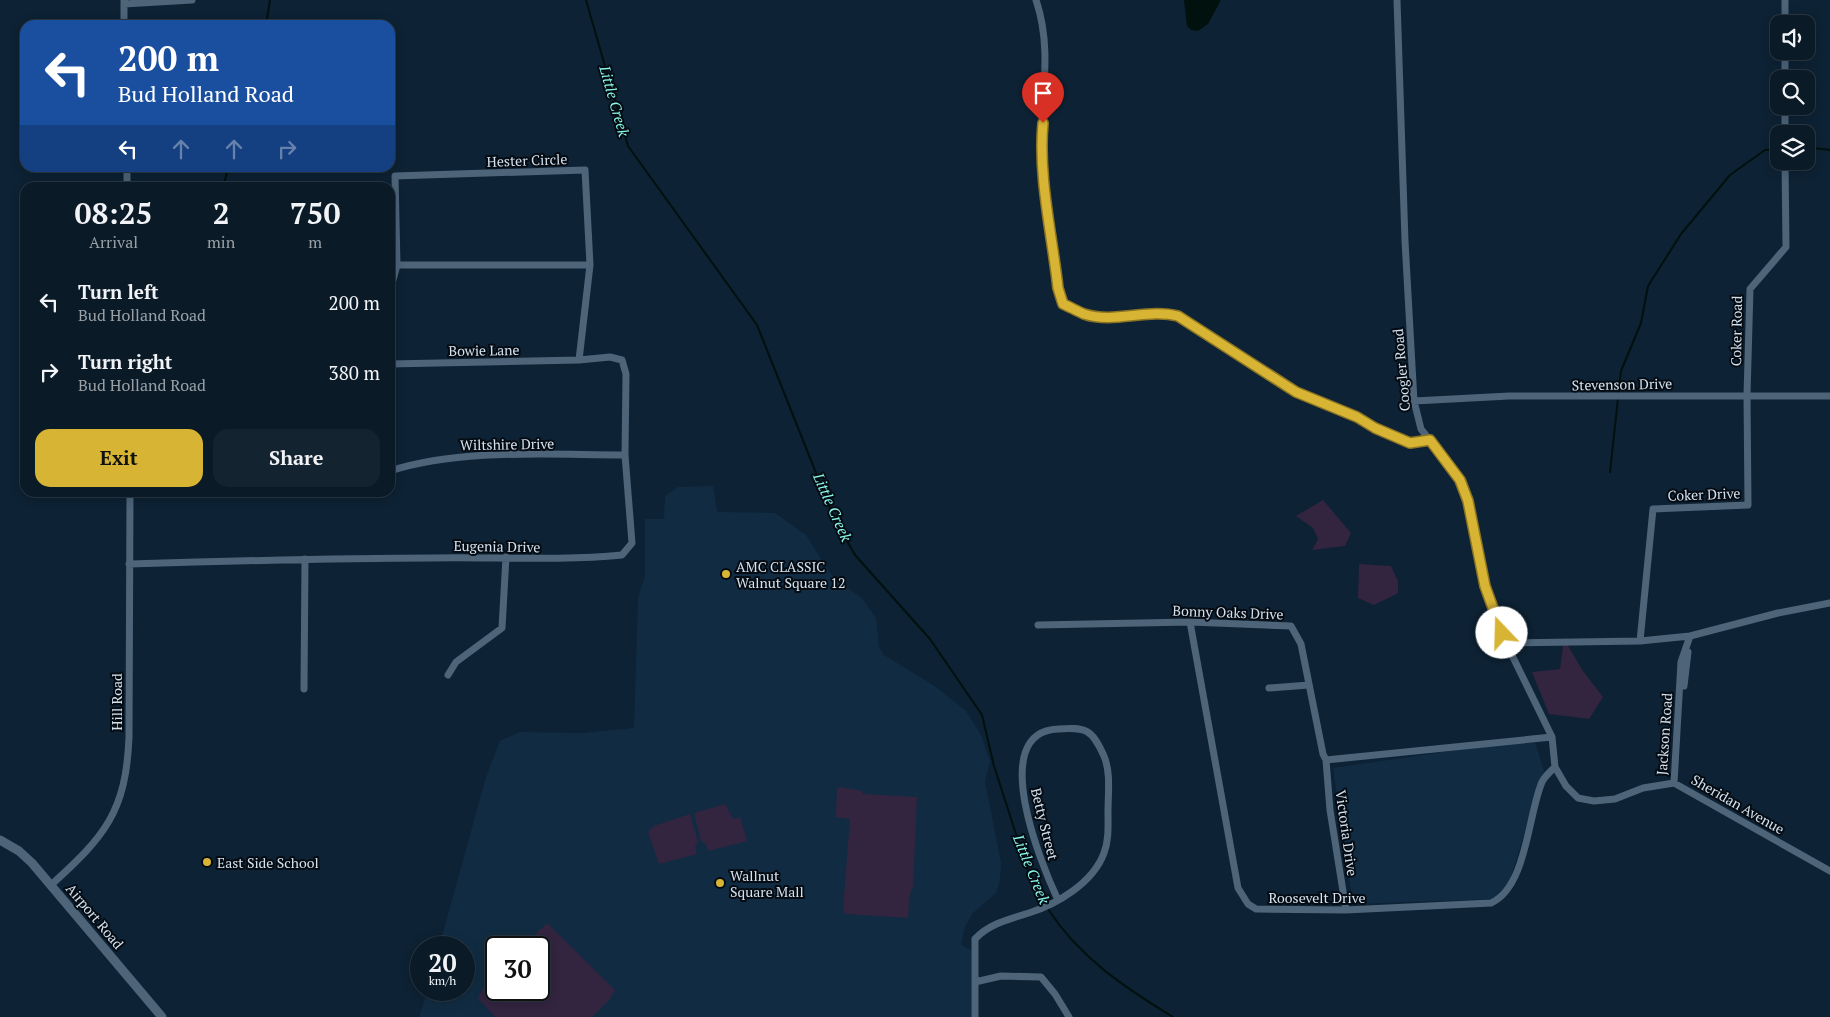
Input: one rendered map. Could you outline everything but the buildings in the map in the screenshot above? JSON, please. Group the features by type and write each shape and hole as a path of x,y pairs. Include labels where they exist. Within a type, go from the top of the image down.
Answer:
{"street":[{"path":"124,20 124,2 192,0"},
{"path":"1036,0 1043,20 1046,49 1041,140 1044,174 1058,288 1063,304 1085,314 1114,316 1165,313 1178,316 1296,392 1357,417 1375,428 1410,443 1430,440"},
{"name":"Coogler Road","path":"1397,0 1405,241 1414,401 1421,429 1460,480 1468,501 1485,586 1506,643 1552,737 1555,767"},
{"path":"1785,0 1785,15"},
{"name":"Hester Circle","path":"395,273 397,265 395,176 585,170 590,265 579,360"},
{"name":"Coker Road","path":"1747,395 1750,289 1786,247 1785,170"},
{"path":"397,265 590,265"},
{"name":"Eugenia Drive","path":"129,564 305,559 506,557 571,560 622,555 632,543 625,455 626,374 622,360 610,357 579,360"},
{"name":"Bowie Lane","path":"395,364 579,360"},
{"name":"Coker Drive","path":"1640,641 1652,509 1748,505 1747,395"},
{"name":"Stevenson Drive","path":"1414,401 1509,396 1830,396"},
{"name":"Wiltshire Drive","path":"395,469 418,462 449,457 625,455"},
{"name":"Hill Road","path":"51,885 77,862 107,828 124,789 128,768 129,737 130,497"},
{"path":"448,675 456,662 502,628 506,557"},
{"path":"304,689 305,559"},
{"path":"1506,643 1640,641 1690,636 1778,613 1830,603"},
{"name":"Bonny Oaks Drive","path":"1038,625 1190,622 1291,626 1301,644 1322,754 1326,760"},
{"name":"Roosevelt Drive","path":"1190,622 1241,896 1256,909 1346,910 1491,903 1500,899 1508,891 1523,855 1543,781 1555,767"},
{"name":"Jackson Road","path":"1674,783 1690,636"},
{"path":"1269,688 1309,685"},
{"name":"Betty Street","path":"975,1017 975,939 994,925 1037,910 1058,900 1071,892 1097,866 1104,853 1108,833 1108,766 1096,738 1080,728 1052,729 1036,736 1023,754 1023,785 1028,815 1039,858 1058,900"},
{"path":"1326,760 1552,737"},
{"name":"Victoria Drive","path":"1326,760 1330,810 1346,910"},
{"name":"Sheridan Avenue","path":"1555,767 1566,786 1578,798 1594,801 1615,799 1644,788 1674,783 1830,871"},
{"name":"Airport Road","path":"0,840 19,851 51,885 162,1017"},
{"path":"975,982 1001,976 1041,977 1055,994 1069,1017"}],"shaded area":[{"path":"1184,0 1221,0 1208,24 1198,31 1191,30 1187,26"},
{"path":"713,486 717,512 775,513 806,535 830,573 844,586 862,598 876,618 879,647 884,655 936,687 966,711 981,735 990,761 985,781 1001,863 1000,880 996,893 973,913 965,927 961,945 971,950 971,1017 419,1017 424,1001 475,1001 475,936 442,936 486,777 500,741 520,732 582,733 634,728 638,598 645,576 645,519 664,519 665,496 678,487"},
{"path":"1323,500 1351,533 1345,546 1312,550 1318,539 1313,528 1296,516"},
{"path":"1359,564 1391,566 1398,581 1398,593 1374,605 1358,598"},
{"path":"1564,639 1583,671 1603,697 1589,719 1549,714 1532,672 1560,669"},
{"path":"1534,739 1544,771 1509,883 1492,899 1353,904 1333,768"},
{"path":"839,787 862,791 863,794 917,797 913,886 910,894 908,918 845,914 843,909 850,819 836,817 837,789"},
{"path":"725,804 733,819 740,817 747,841 708,851 706,844 701,841 694,813"},
{"path":"690,814 698,842 695,847 697,854 659,864 648,832 654,826"},
{"path":"547,923 615,990 610,999 592,1017 495,1017 478,998 485,983 485,1001 550,1001 550,936 533,936"}],"waterway":[{"path":"267,20 270,0"},
{"name":"Little Creek","path":"586,0 628,146 757,325 834,518 855,555 930,639 982,715 994,766 1027,868 1045,905"},
{"path":"1815,148 1830,150"},
{"path":"1610,472 1621,371 1641,323 1648,286 1681,234 1730,175 1765,150 1770,150"},
{"path":"224,182 227,172"},
{"name":"Little Creek","path":"1048,909 1074,942 1104,970 1120,983 1173,1017"}],"place":[{"name":"AMC CLASSIC Walnut Square 12","path":"726,574"},
{"name":"East Side School","path":"207,862"},
{"name":"Wallnut Square Mall","path":"720,883"}],"route":[{"path":"1043,123 1041,140 1044,174 1058,288 1063,304 1085,314 1114,316 1165,313 1178,316 1188,320 1258,369 1296,392 1357,417 1375,428 1410,443 1430,440 1460,480 1468,501 1485,586 1502,633"}]}
